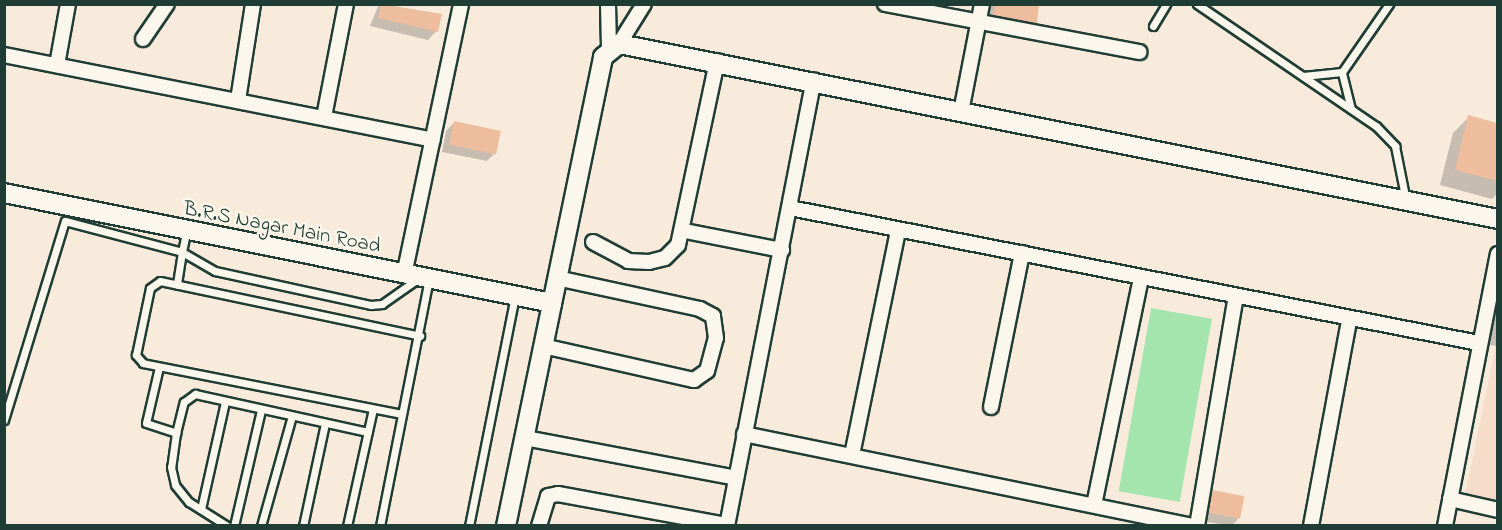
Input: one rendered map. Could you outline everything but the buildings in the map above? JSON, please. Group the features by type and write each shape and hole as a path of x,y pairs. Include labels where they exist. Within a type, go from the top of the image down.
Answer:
{"street":[{"path":"57,65 68,4"},
{"path":"143,39 167,4"},
{"path":"238,100 254,4"},
{"path":"324,117 346,4"},
{"path":"418,277 433,140 461,4"},
{"path":"608,4 614,46"},
{"path":"506,525 557,278 614,46 644,4"},
{"path":"885,4 1140,52"},
{"path":"961,112 982,4"},
{"path":"614,46 717,61 814,80 961,112 1497,219"},
{"path":"4,54 433,140"},
{"path":"593,242 628,261 649,262 666,258 685,231 717,61"},
{"path":"538,525 548,496 558,494 703,523 727,525 814,80"},
{"name":"B.R.S Nagar Main Road","path":"4,193 186,233 552,303"},
{"path":"790,208 1236,296 1349,321 1479,344"},
{"path":"852,455 898,230"},
{"path":"685,231 782,249"},
{"path":"991,407 1022,253"},
{"path":"1444,525 1497,254"},
{"path":"543,346 694,380 707,371 716,338 713,316 700,309 557,278"},
{"path":"1094,505 1141,278"},
{"path":"744,434 1195,525 1236,296"},
{"path":"1311,525 1349,321"},
{"path":"525,438 736,478"},
{"path":"1450,499 1497,510"}],"lane":[{"path":"1153,26 1166,4"},
{"path":"1197,4 1352,109 1395,146 1406,201"},
{"path":"1304,76 1342,72 1389,4"},
{"path":"1342,72 1352,109"},
{"path":"4,420 65,221 182,252 215,271 371,304 382,304 418,277"},
{"path":"177,285 186,233"},
{"path":"380,525 420,336 418,277"},
{"path":"402,414 159,367 136,356 150,288 160,281 420,336"},
{"path":"469,525 516,295"},
{"path":"159,367 144,418 176,433"},
{"path":"227,525 201,509 175,485 171,467 176,433 189,396 368,432"},
{"path":"201,509 225,402"},
{"path":"348,525 373,409"},
{"path":"234,525 261,410"},
{"path":"261,525 292,416"},
{"path":"303,525 325,423"}],"shaded area":[{"path":"1497,339 1498,502 1465,495"}],"green space":[{"path":"1151,308 1212,319 1180,502 1119,491"}]}
